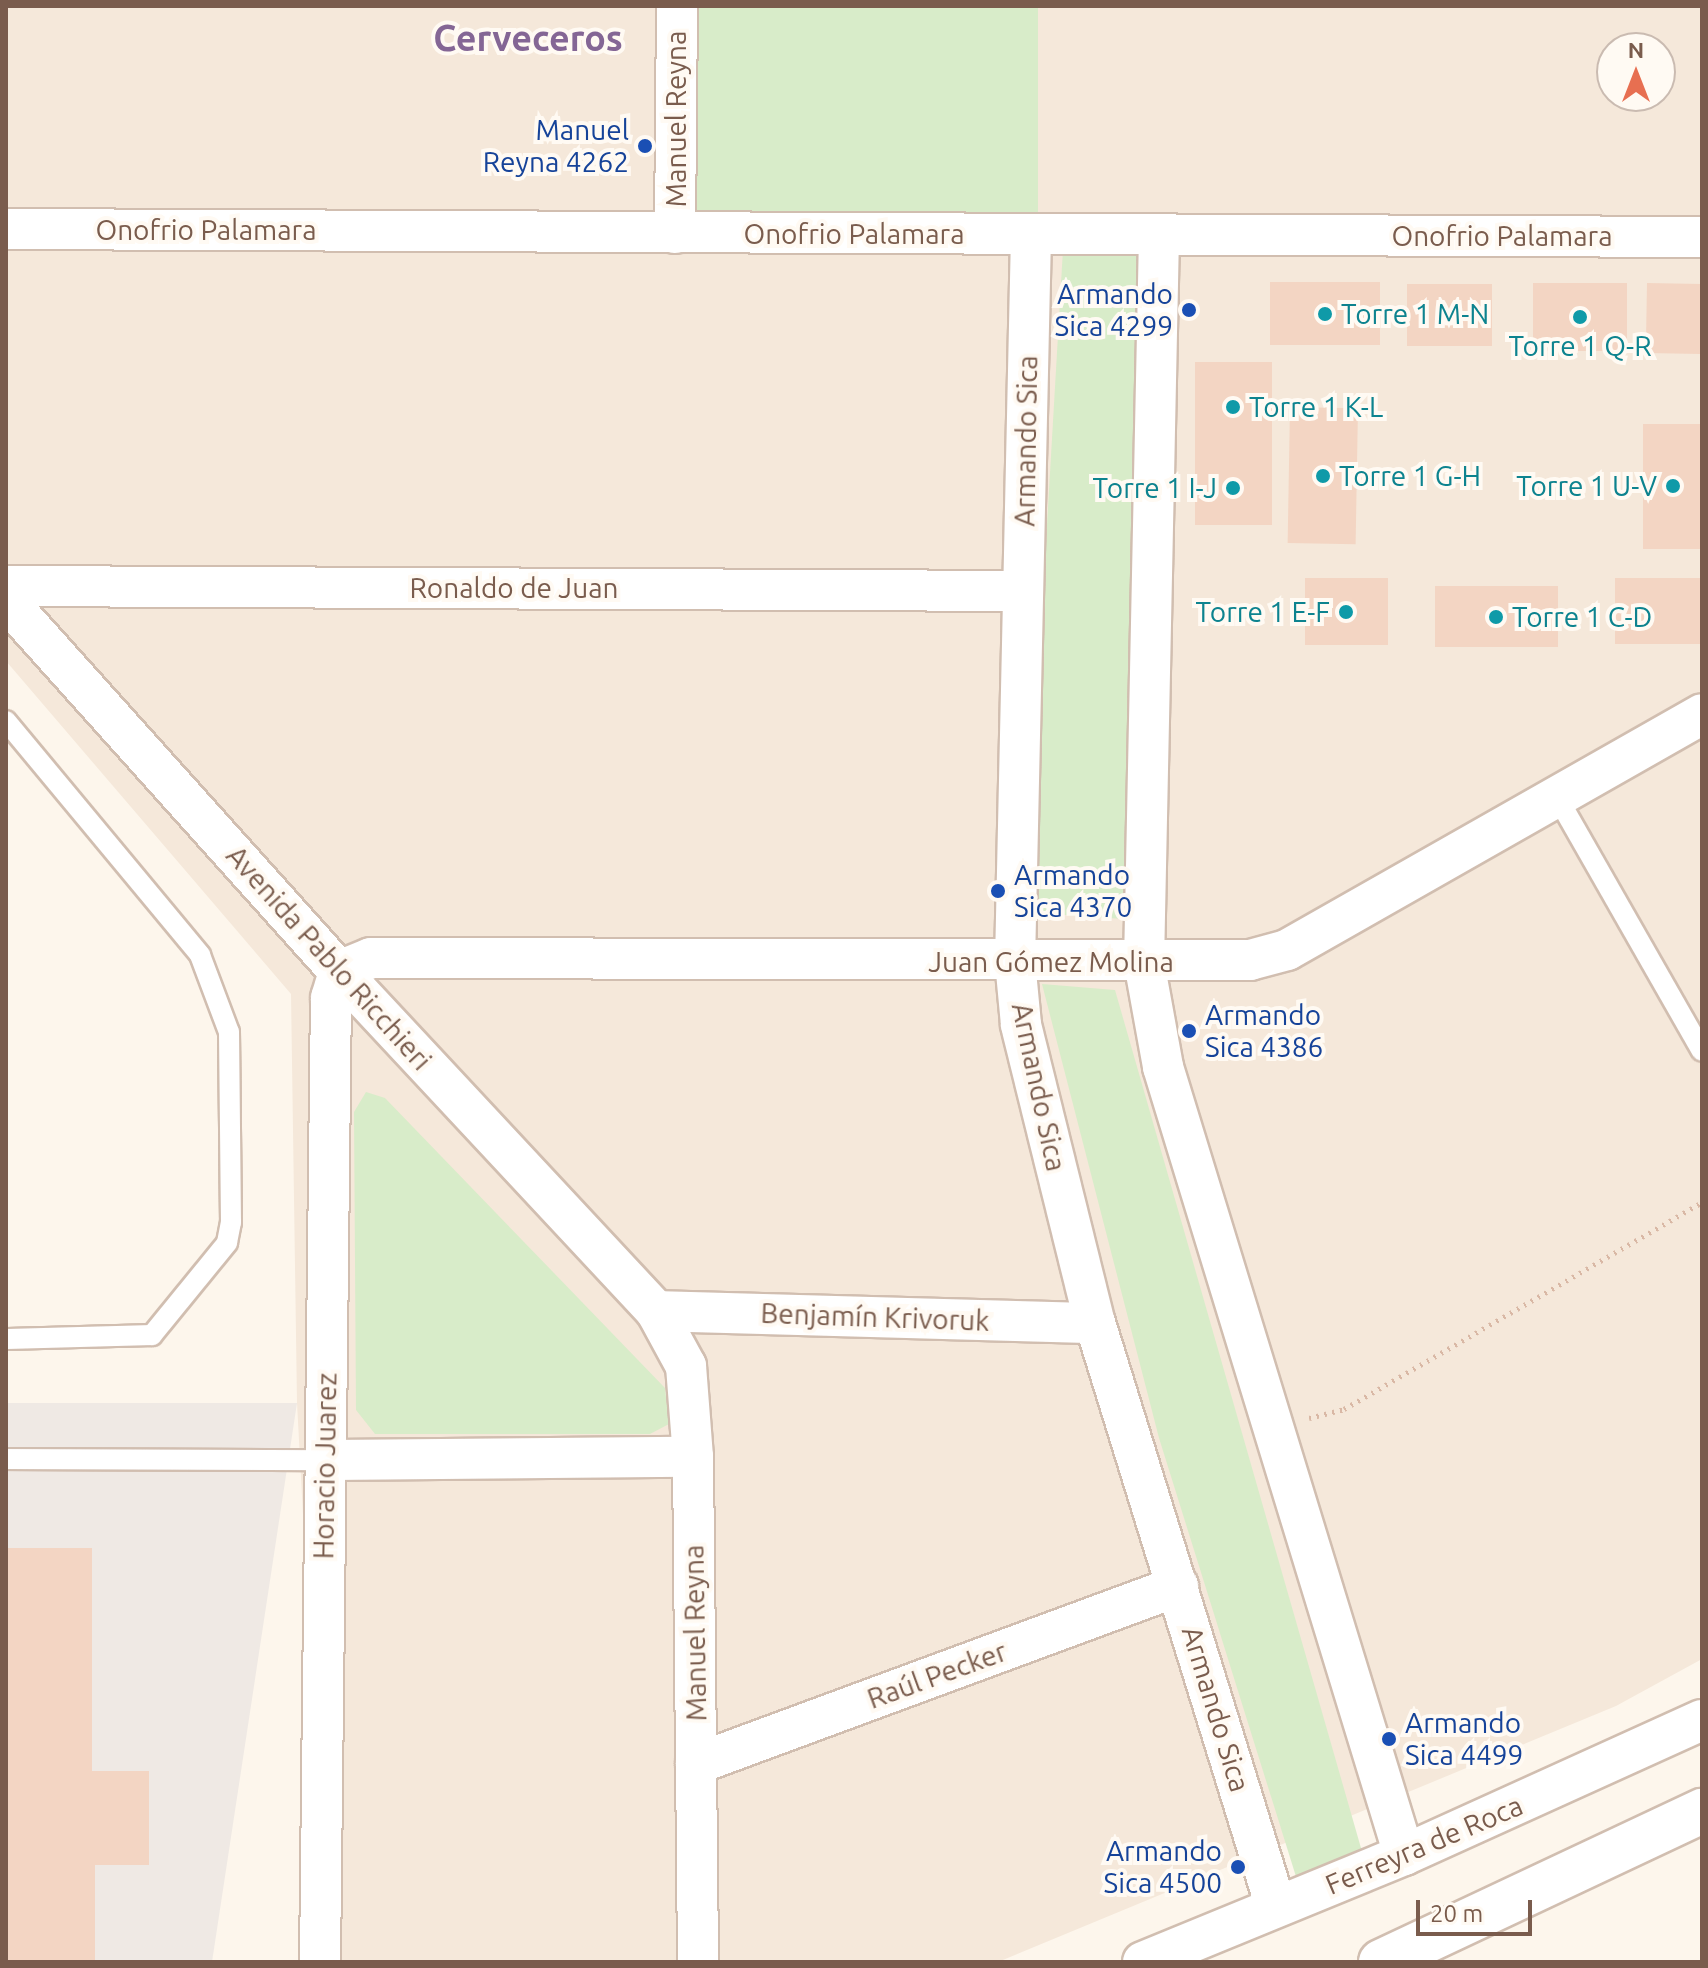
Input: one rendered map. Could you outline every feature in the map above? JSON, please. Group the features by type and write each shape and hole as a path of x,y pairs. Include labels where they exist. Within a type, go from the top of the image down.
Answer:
{"street":[{"name":"Manuel Reyna","path":"675,233 677,6"},
{"name":"Onofrio Palamara","path":"6,229 1702,237"},
{"name":"Armando Sica","path":"1031,235 1015,961 1021,1025 1095,1323 1276,1907"},
{"path":"1159,235 1144,962 1163,1067 1404,1855"},
{"name":"Ronaldo de Juan","path":"6,586 1022,591"},
{"name":"Avenida Pablo Ricchieri","path":"6,600 339,971 656,1311"},
{"name":"Juan Gómez Molina","path":"339,971 371,958 1220,964 1287,950 1702,714"},
{"name":"Horacio Juarez","path":"320,1962 331,998 339,971"},
{"name":"Manuel Reyna","path":"656,1311 686,1366 693,1457 698,1962"},
{"name":"Benjamín Krivoruk","path":"656,1311 1095,1323"},
{"path":"325,1460 693,1457"},
{"name":"Raúl Pecker","path":"696,1764 1178,1586"},
{"name":"Ferreyra de Roca","path":"1143,1962 1404,1855 1702,1720"},
{"path":"1381,1962 1702,1811"}],"lane":[{"path":"6,721 200,955 229,1032 231,1222 227,1243 152,1335 6,1339"},
{"path":"1557,797 1702,1051"},
{"path":"6,1459 325,1460"}],"path":[{"path":"1273,1428 1344,1409 1702,1202"}],"shaded area":[{"path":"6,6 1702,6 1702,1659 1616,1706 998,1962 327,1962 297,1403 291,994 6,661"},
{"path":"6,1403 297,1403 212,1962 6,1962"}],"green space":[{"path":"677,6 1038,6 1038,233 677,233"},
{"path":"1141,247 1123,919 1036,913 1042,611 1063,249"},
{"path":"1042,984 1115,990 1367,1869 1303,1899 1159,1438"},
{"path":"366,1092 385,1098 665,1388 669,1424 650,1434 375,1434 356,1410 354,1112"}],"building":[{"name":"Torre 1 M-N","path":"1270,282 1380,282 1380,345 1270,345"},
{"name":"Torre 1 Q-R","path":"1533,283 1627,283 1627,351 1533,351"},
{"path":"1647,283 1702,284 1701,354 1646,353"},
{"path":"1407,284 1492,284 1492,346 1407,346"},
{"path":"1195,362 1272,362 1272,525 1195,525"},
{"name":"Torre 1 G-H","path":"1290,407 1358,408 1356,544 1288,543"},
{"name":"Torre 1 U-V","path":"1643,424 1702,424 1702,549 1643,549"},
{"name":"Torre 1 E-F","path":"1305,578 1388,578 1388,645 1305,645"},
{"path":"1615,578 1702,578 1702,644 1615,644"},
{"name":"Torre 1 C-D","path":"1435,586 1558,586 1558,647 1435,647"},
{"path":"6,1548 92,1548 92,1771 149,1771 149,1865 95,1865 95,1962 6,1962"}],"place":[{"name":"Manuel Reyna 4262","path":"645,146"},
{"name":"Armando Sica 4299","path":"1189,310"},
{"name":"Torre 1 M-N","path":"1325,314"},
{"name":"Torre 1 Q-R","path":"1580,317"},
{"name":"Torre 1 K-L","path":"1233,407"},
{"name":"Torre 1 G-H","path":"1323,476"},
{"name":"Torre 1 U-V","path":"1673,486"},
{"name":"Torre 1 I-J","path":"1233,488"},
{"name":"Torre 1 E-F","path":"1346,612"},
{"name":"Torre 1 C-D","path":"1496,617"},
{"name":"Armando Sica 4370","path":"998,891"},
{"name":"Armando Sica 4386","path":"1189,1031"},
{"name":"Armando Sica 4499","path":"1389,1739"},
{"name":"Armando Sica 4500","path":"1238,1867"}],"district":[{"name":"Cerveceros","path":"528,38"}]}
